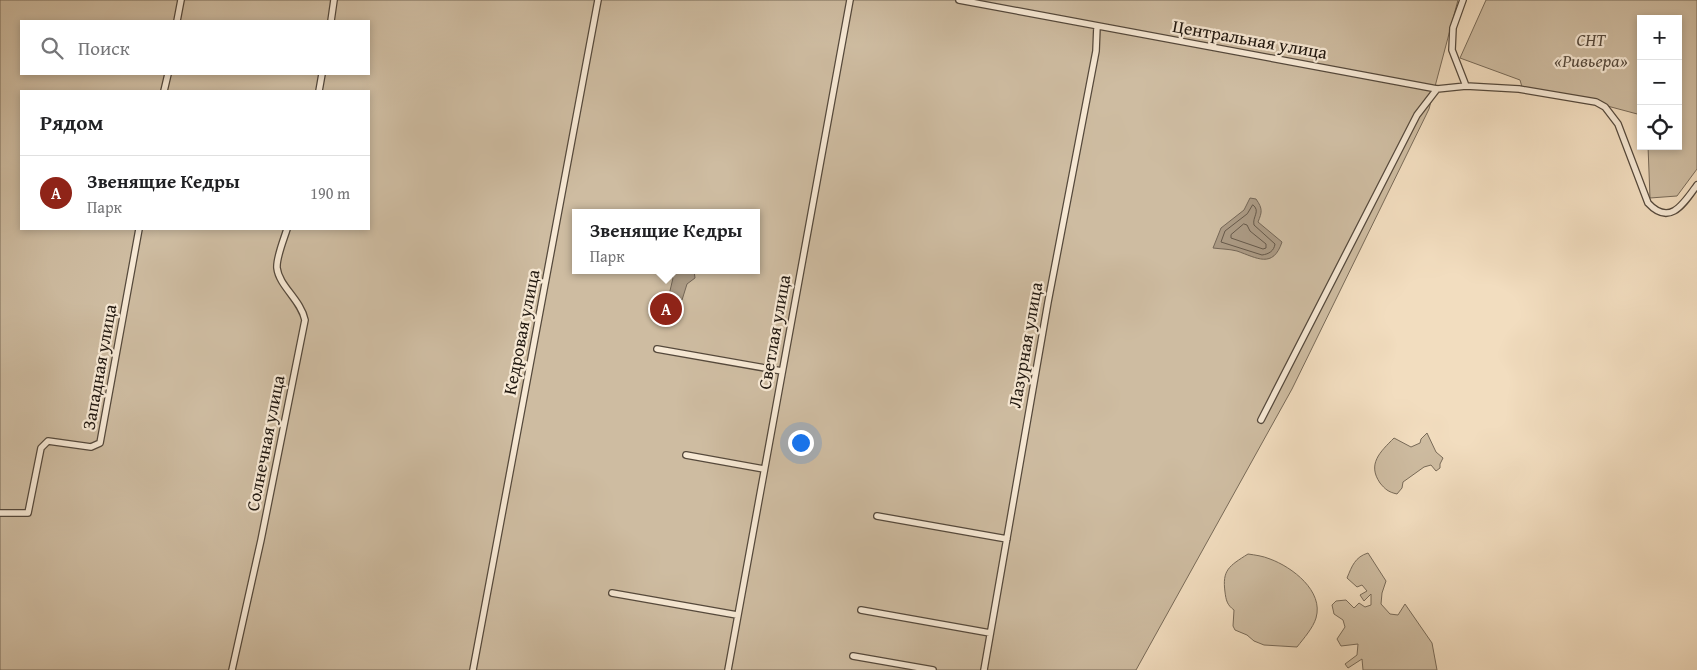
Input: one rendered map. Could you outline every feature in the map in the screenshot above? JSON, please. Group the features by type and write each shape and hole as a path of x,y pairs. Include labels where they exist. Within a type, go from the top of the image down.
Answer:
{"street":[{"path":"177,20 181,0"},
{"path":"331,20 334,0"},
{"name":"Кедровая улица","path":"473,670 598,0"},
{"name":"Светлая улица","path":"728,670 850,0"},
{"name":"Центральная улица","path":"959,0 1437,89 1466,86 1519,89 1596,102 1605,106 1618,124 1648,203 1655,210 1664,213 1672,212 1682,206 1697,184"},
{"path":"1463,0 1453,28 1452,50 1466,86"},
{"name":"Лазурная улица","path":"984,670 1049,293 1096,51 1097,26"},
{"path":"164,90 168,75"},
{"path":"319,90 322,75"},
{"path":"1261,420 1417,115 1437,89"},
{"name":"Западная улица","path":"0,513 28,513 41,448 48,441 91,447 100,443 139,230"},
{"name":"Солнечная улица","path":"232,670 261,540 305,320 303,310 282,280 277,266 287,230"},
{"path":"658,349 782,371"},
{"path":"686,455 764,469"},
{"path":"877,516 1007,539"},
{"path":"612,593 737,615"},
{"path":"862,610 990,633"},
{"path":"853,656 933,670"}],"green space":[{"path":"0,0 1458,0 1429,109 1292,389 1136,670 0,670"},
{"name":"СНТ «Ривьера»","path":"1486,0 1697,0 1697,169 1677,196 1650,198 1648,150 1682,150 1682,15 1637,15 1637,114 1570,96 1522,87 1520,80 1460,58"},
{"path":"1427,433 1436,452 1443,458 1440,468 1436,471 1431,465 1424,467 1403,482 1402,488 1397,494 1387,490 1376,476 1375,464 1380,453 1394,438 1411,447 1420,443"},
{"path":"1368,553 1386,581 1381,604 1390,614 1398,615 1405,604 1432,643 1437,670 1363,670 1362,659 1348,668 1345,664 1357,655 1358,644 1341,646 1337,639 1345,627 1343,620 1334,614 1332,605 1336,601 1346,600 1354,608 1359,603 1365,607 1371,605 1371,594 1364,601 1360,595 1367,591 1362,585 1357,587 1347,578 1357,560"},
{"path":"1248,554 1267,558 1288,568 1304,581 1311,590 1317,608 1316,618 1311,629 1297,647 1264,645 1235,630 1233,626 1234,610 1226,600 1225,578 1228,569"}],"water":[{"path":"1250,198 1256,199 1261,208 1258,222 1282,242 1274,256 1269,259 1258,258 1228,249 1213,248 1221,228 1244,210"},
{"path":"694,274 695,278 687,284 682,300 672,298 669,295 673,278 670,275"}],"place":[{"name":"Звенящие Кедры","path":"666,309"}]}
